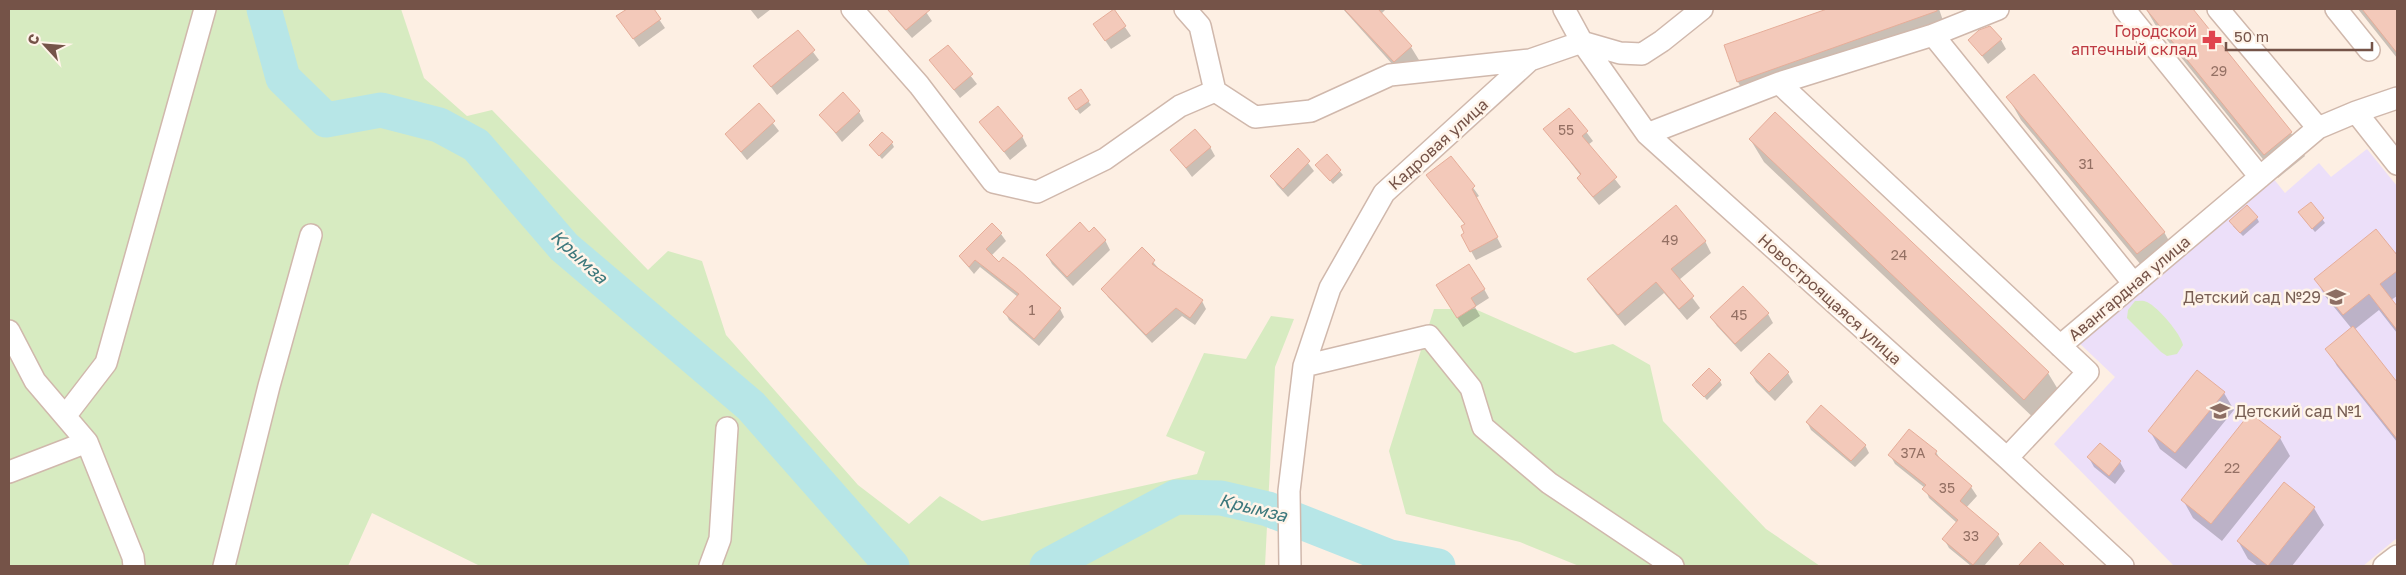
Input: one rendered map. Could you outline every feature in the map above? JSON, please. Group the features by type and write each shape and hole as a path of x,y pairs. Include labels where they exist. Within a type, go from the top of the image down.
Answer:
{"street":[{"path":"66,415 106,363 205,9"},
{"path":"852,9 919,85 993,182 1037,192 1105,159 1180,106 1215,91"},
{"path":"1185,9 1200,26 1215,91 1255,117 1311,111 1390,75 1530,60"},
{"name":"Новостроящаяся улица","path":"1564,9 1582,42 1647,134 2007,458 2123,566"},
{"path":"1582,42 1620,53 1642,54 1662,41 1702,9"},
{"path":"1647,134 1779,83 1933,35 1998,9"},
{"path":"2124,9 2260,177"},
{"path":"2218,9 2318,128"},
{"path":"2336,9 2369,50"},
{"path":"1933,35 2134,284"},
{"name":"Кадровая улица","path":"1290,566 1289,491 1304,366 1330,288 1384,193 1530,60 1582,42"},
{"path":"1779,83 2060,346"},
{"name":"Авангардная улица","path":"2007,458 2088,372 2060,346 2318,128 2397,98"},
{"path":"2356,112 2397,164"},
{"path":"224,566 269,386 312,235"},
{"path":"9,331 35,381 66,415 87,442 133,558 134,566"},
{"path":"1304,366 1429,336 1471,388 1483,427 1549,483 1673,566"},
{"path":"710,566 720,538 727,428"},
{"path":"9,472 87,442"},
{"path":"2384,566 2397,556"}],"shaded area":[{"name":"Детский сад №1","path":"2367,149 2397,186 2397,538 2363,566 2174,566 2054,444 2115,377 2077,341 2273,178 2285,193 2319,163 2331,177"}],"green space":[{"path":"9,9 401,9 424,78 467,116 492,110 648,270 668,251 702,261 726,335 858,485 909,524 940,496 982,521 1197,474 1205,452 1166,436 1204,353 1246,359 1271,316 1294,319 1275,367 1265,566 480,566 372,513 348,566 9,566"},
{"path":"2135,301 2144,301 2152,305 2174,328 2183,345 2177,354 2167,356 2161,352 2127,318 2128,310"},
{"path":"1434,309 1475,309 1575,353 1613,344 1650,365 1663,421 1766,529 1820,566 1579,566 1520,542 1406,514 1389,451"}],"building":[{"path":"627,9 654,9 661,19 633,39 616,16"},
{"path":"887,9 931,9 906,30"},
{"path":"1114,9 1126,26 1105,41 1093,24"},
{"path":"1344,9 1378,9 1412,46 1394,62"},
{"path":"1827,9 1937,9 1937,11 1737,82 1724,45"},
{"path":"2146,9 2193,9 2292,132 2264,155"},
{"path":"2362,9 2397,9 2397,53"},
{"path":"1990,26 2002,39 1982,56 1968,40 1979,30"},
{"path":"798,30 815,50 771,87 753,66"},
{"path":"948,45 973,74 954,90 929,60"},
{"path":"2034,74 2165,232 2137,254 2006,97"},
{"path":"1081,89 1089,101 1076,110 1068,98"},
{"path":"843,92 860,111 836,133 819,115"},
{"path":"759,103 775,121 741,152 725,134"},
{"path":"998,106 1023,136 1004,152 979,122"},
{"path":"1569,108 1588,131 1582,136 1617,177 1593,197 1577,178 1581,174 1543,129"},
{"path":"1775,112 2049,372 2024,400 1749,139"},
{"path":"1195,129 1211,147 1186,168 1170,150"},
{"path":"882,132 893,142 879,156 869,145"},
{"path":"1298,148 1310,161 1283,189 1270,176"},
{"path":"1327,154 1341,170 1330,181 1315,165"},
{"path":"1451,156 1475,186 1472,189 1498,237 1470,252 1461,235 1464,233 1461,226 1465,224 1426,175"},
{"path":"2311,202 2324,218 2312,229 2298,212"},
{"path":"1676,205 1706,241 1671,269 1694,296 1679,309 1656,282 1618,315 1587,279"},
{"path":"2247,205 2258,217 2240,233 2229,221"},
{"path":"1080,222 1089,232 1094,227 1106,240 1067,277 1046,255"},
{"path":"992,223 1002,233 986,249 999,262 1003,257 1017,268 1061,308 1034,339 1003,312 1019,294 975,260 969,267 959,256"},
{"path":"2376,229 2397,255 2397,271 2380,284 2397,306 2397,330 2369,294 2343,315 2314,279"},
{"path":"1142,247 1155,260 1152,264 1203,300 1190,318 1176,308 1146,335 1101,289"},
{"path":"1469,264 1485,289 1471,298 1476,306 1457,318 1436,285"},
{"path":"1743,286 1769,313 1735,344 1710,317"},
{"path":"2353,326 2397,382 2397,439 2325,349"},
{"path":"1769,353 1789,372 1769,392 1750,373"},
{"path":"1709,368 1721,380 1704,397 1692,385"},
{"path":"2197,370 2225,392 2175,453 2148,431"},
{"path":"1821,405 1866,445 1851,461 1806,422"},
{"path":"2250,413 2281,437 2211,524 2181,500"},
{"path":"1909,429 1937,451 1935,454 1972,486 1960,501 1999,534 1973,565 1942,539 1958,520 1922,489 1926,485 1888,455"},
{"path":"2100,443 2121,461 2109,476 2087,457"},
{"path":"2284,482 2315,507 2268,566 2237,541"},
{"path":"2040,542 2065,566 2018,566"}],"waterway":[{"name":"Крымза","path":"264,9 283,78 326,120 381,110 439,125 476,145 564,247 751,406 892,566"},
{"name":"Крымза","path":"1047,566 1176,497 1221,498 1268,509 1390,557 1438,566"}],"place":[{"name":"Городской аптечный склад","path":"2212,40"},
{"name":"Детский сад №29","path":"2336,297"},
{"name":"Детский сад №1","path":"2220,411"}]}
